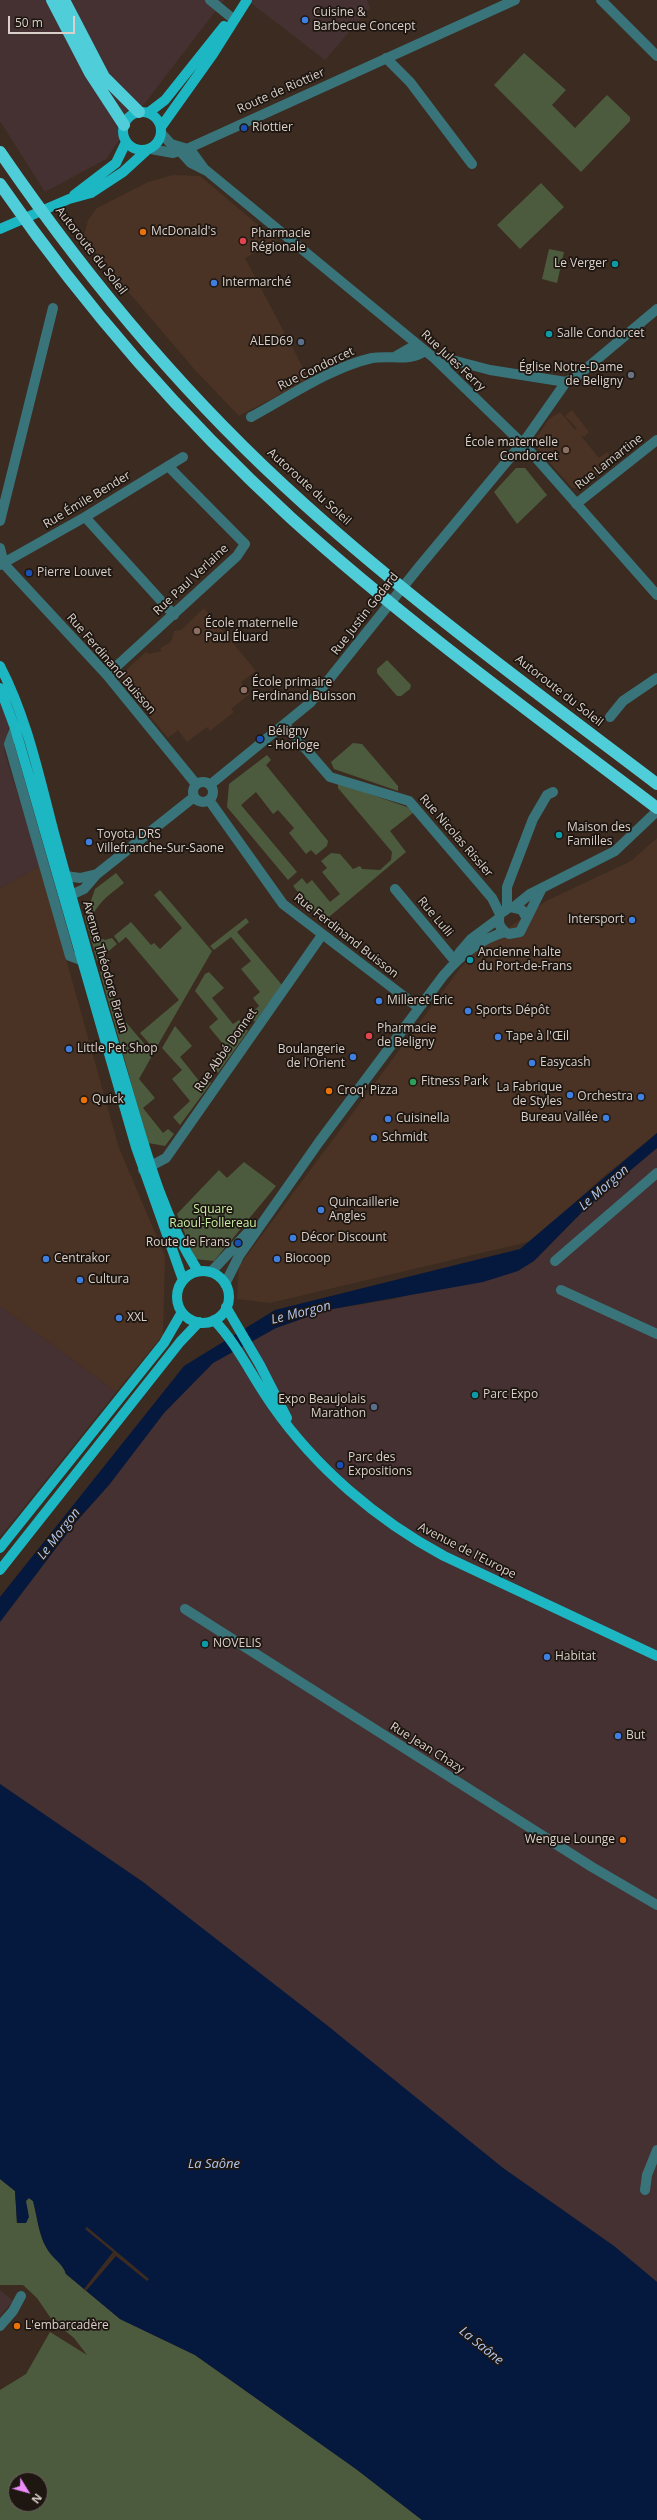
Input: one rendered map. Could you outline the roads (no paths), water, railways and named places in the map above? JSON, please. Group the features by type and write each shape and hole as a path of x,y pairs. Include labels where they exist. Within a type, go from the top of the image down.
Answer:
{"highway":[{"path":"52,0 90,73 124,125"},
{"path":"64,0 104,77 144,112"},
{"path":"0,144 25,188"},
{"name":"Autoroute du Soleil","path":"0,152 73,252 153,349 228,430 276,478 333,530 421,603 657,784"},
{"path":"0,184 69,278"},
{"path":"0,192 105,324 171,398 240,470 291,517 409,618 657,809"}],"main road":[{"path":"0,229 68,199 91,193 123,172 158,143 162,130 213,54 246,0"},
{"path":"148,150 135,149 126,142 123,135 124,125 130,117 144,112 165,100 206,47 240,9"},
{"path":"144,112 157,118 162,130"},
{"path":"68,199 116,163 126,142"},
{"name":"Avenue Théodore Braun","path":"0,666 13,690 26,724 66,876 62,896 147,1168 186,1253 198,1271"},
{"name":"Avenue Théodore Braun","path":"0,688 15,728 81,960 183,1280"},
{"path":"198,1271 211,1272 225,1284 228,1295 226,1307 214,1320 198,1322 192,1320 182,1312 177,1296 183,1280 198,1271"},
{"name":"Avenue de l'Europe","path":"226,1307 278,1398 292,1431"},
{"path":"0,1548 164,1343 182,1312"},
{"name":"Avenue de l'Europe","path":"214,1320 227,1333 272,1405 292,1431 350,1491 415,1541 657,1656"},
{"path":"0,1570 180,1342 198,1322"}],"street":[{"path":"210,0 232,18"},
{"name":"Route de Riottier","path":"148,150 173,153 186,149 516,0"},
{"path":"601,0 657,56"},
{"path":"386,58 410,82 472,164"},
{"path":"162,130 172,144 186,149"},
{"name":"Rue Jules Ferry","path":"186,149 191,163 206,171 442,366 522,443 657,595"},
{"path":"0,521 53,308"},
{"path":"522,443 566,382 576,377 657,310"},
{"name":"Rue Condorcet","path":"396,356 417,344"},
{"name":"Rue Condorcet","path":"251,417 349,366 371,358 396,356 410,358 425,351"},
{"path":"442,366 452,360 490,370 566,382"},
{"name":"Rue Lamartine","path":"576,504 657,440"},
{"name":"Rue Justin Godard","path":"210,784 285,725 310,703 419,567 522,443"},
{"name":"Rue Émile Bender","path":"1,568 183,457"},
{"name":"Rue Paul Verlaine","path":"107,675 237,556 245,544 168,466"},
{"path":"85,517 174,615"},
{"path":"0,548 1,568"},
{"name":"Rue Ferdinand Buisson","path":"1,568 107,675 196,784"},
{"path":"610,717 623,701 657,678"},
{"name":"Rue Nicolas Rissler","path":"285,725 330,777 409,801 505,912"},
{"path":"205,781 210,784 214,791 209,800 199,802 194,797 192,791 196,784 205,781"},
{"path":"505,932 500,927 505,912 506,893 532,819 547,795 553,792"},
{"path":"62,896 84,889 98,874 194,797"},
{"name":"Rue Ferdinand Buisson","path":"209,800 283,904 418,1008"},
{"path":"225,1284 239,1256 418,1008 455,961 460,951 472,939 505,912 530,894 541,890 615,851 642,826 657,809"},
{"path":"66,876 80,878 98,874"},
{"name":"Rue Lulli","path":"395,889 455,961"},
{"path":"455,961 490,936 505,932 513,934 520,932 525,925 526,917 541,890"},
{"path":"505,912 522,910 526,917"},
{"name":"Rue Abbé Donnet","path":"147,1168 166,1158 322,935"},
{"path":"555,1260 657,1173"},
{"path":"211,1272 286,1190"},
{"path":"561,1290 657,1334"},
{"name":"Rue Jean Chazy","path":"185,1609 585,1863 657,1905"},
{"path":"645,2190 646,2175 657,2150"},
{"path":"0,2326 13,2311 21,2296"}],"water":[{"name":"Le Morgon","path":"657,1133 657,1148 588,1206 534,1261 518,1271 483,1282 327,1310 276,1328 213,1363 164,1413 109,1485 75,1523 0,1622 0,1597 184,1366 275,1310 520,1249"},
{"name":"La Saône","path":"0,1784 143,1882 328,2026 503,2168 614,2246 657,2282 657,2520 422,2520 356,2469 195,2355 120,2319 66,2274 48,2251 38,2225 33,2201 29,2198 26,2201 29,2217 26,2223 17,2223 15,2191 0,2179"}],"place":[{"name":"Cuisine & Barbecue Concept","path":"305,20"},
{"name":"Riottier","path":"244,128"},
{"name":"McDonald's","path":"143,232"},
{"name":"Pharmacie Régionale","path":"243,241"},
{"name":"Le Verger","path":"615,264"},
{"name":"Intermarché","path":"214,283"},
{"name":"Salle Condorcet","path":"549,334"},
{"name":"ALED69","path":"301,342"},
{"name":"Église Notre-Dame de Beligny","path":"631,375"},
{"name":"École maternelle Condorcet","path":"566,450"},
{"name":"Pierre Louvet","path":"29,573"},
{"name":"École maternelle Paul Éluard","path":"197,631"},
{"name":"École primaire Ferdinand Buisson","path":"244,690"},
{"name":"Béligny - Horloge","path":"260,739"},
{"name":"Maison des Familles","path":"559,835"},
{"name":"Toyota DRS Villefranche-Sur-Saone","path":"89,842"},
{"name":"Intersport","path":"632,920"},
{"name":"Ancienne halte du Port-de-Frans","path":"470,960"},
{"name":"Milleret Eric","path":"379,1001"},
{"name":"Sports Dépôt","path":"468,1011"},
{"name":"Pharmacie de Beligny","path":"369,1036"},
{"name":"Tape à l'Œil","path":"498,1037"},
{"name":"Little Pet Shop","path":"69,1049"},
{"name":"Boulangerie de l'Orient","path":"353,1057"},
{"name":"Easycash","path":"532,1063"},
{"name":"Fitness Park","path":"413,1082"},
{"name":"Croq' Pizza","path":"329,1091"},
{"name":"La Fabrique de Styles","path":"570,1095"},
{"name":"Orchestra","path":"641,1097"},
{"name":"Quick","path":"84,1100"},
{"name":"Bureau Vallée","path":"606,1118"},
{"name":"Cuisinella","path":"388,1119"},
{"name":"Schmidt","path":"374,1138"},
{"name":"Quincaillerie Angles","path":"321,1210"},
{"name":"Décor Discount","path":"293,1238"},
{"name":"Route de Frans","path":"238,1243"},
{"name":"Centrakor","path":"46,1259"},
{"name":"Biocoop","path":"277,1259"},
{"name":"Cultura","path":"80,1280"},
{"name":"XXL","path":"119,1318"},
{"name":"Parc Expo","path":"475,1395"},
{"name":"Expo Beaujolais Marathon","path":"374,1407"},
{"name":"Parc des Expositions","path":"340,1465"},
{"name":"NOVELIS","path":"205,1644"},
{"name":"Habitat","path":"547,1657"},
{"name":"But","path":"618,1736"},
{"name":"Wengue Lounge","path":"623,1840"},
{"name":"L'embarcadère","path":"17,2326"}],"park label":[{"name":"Square Raoul-Follereau","path":"213,1217"}]}
